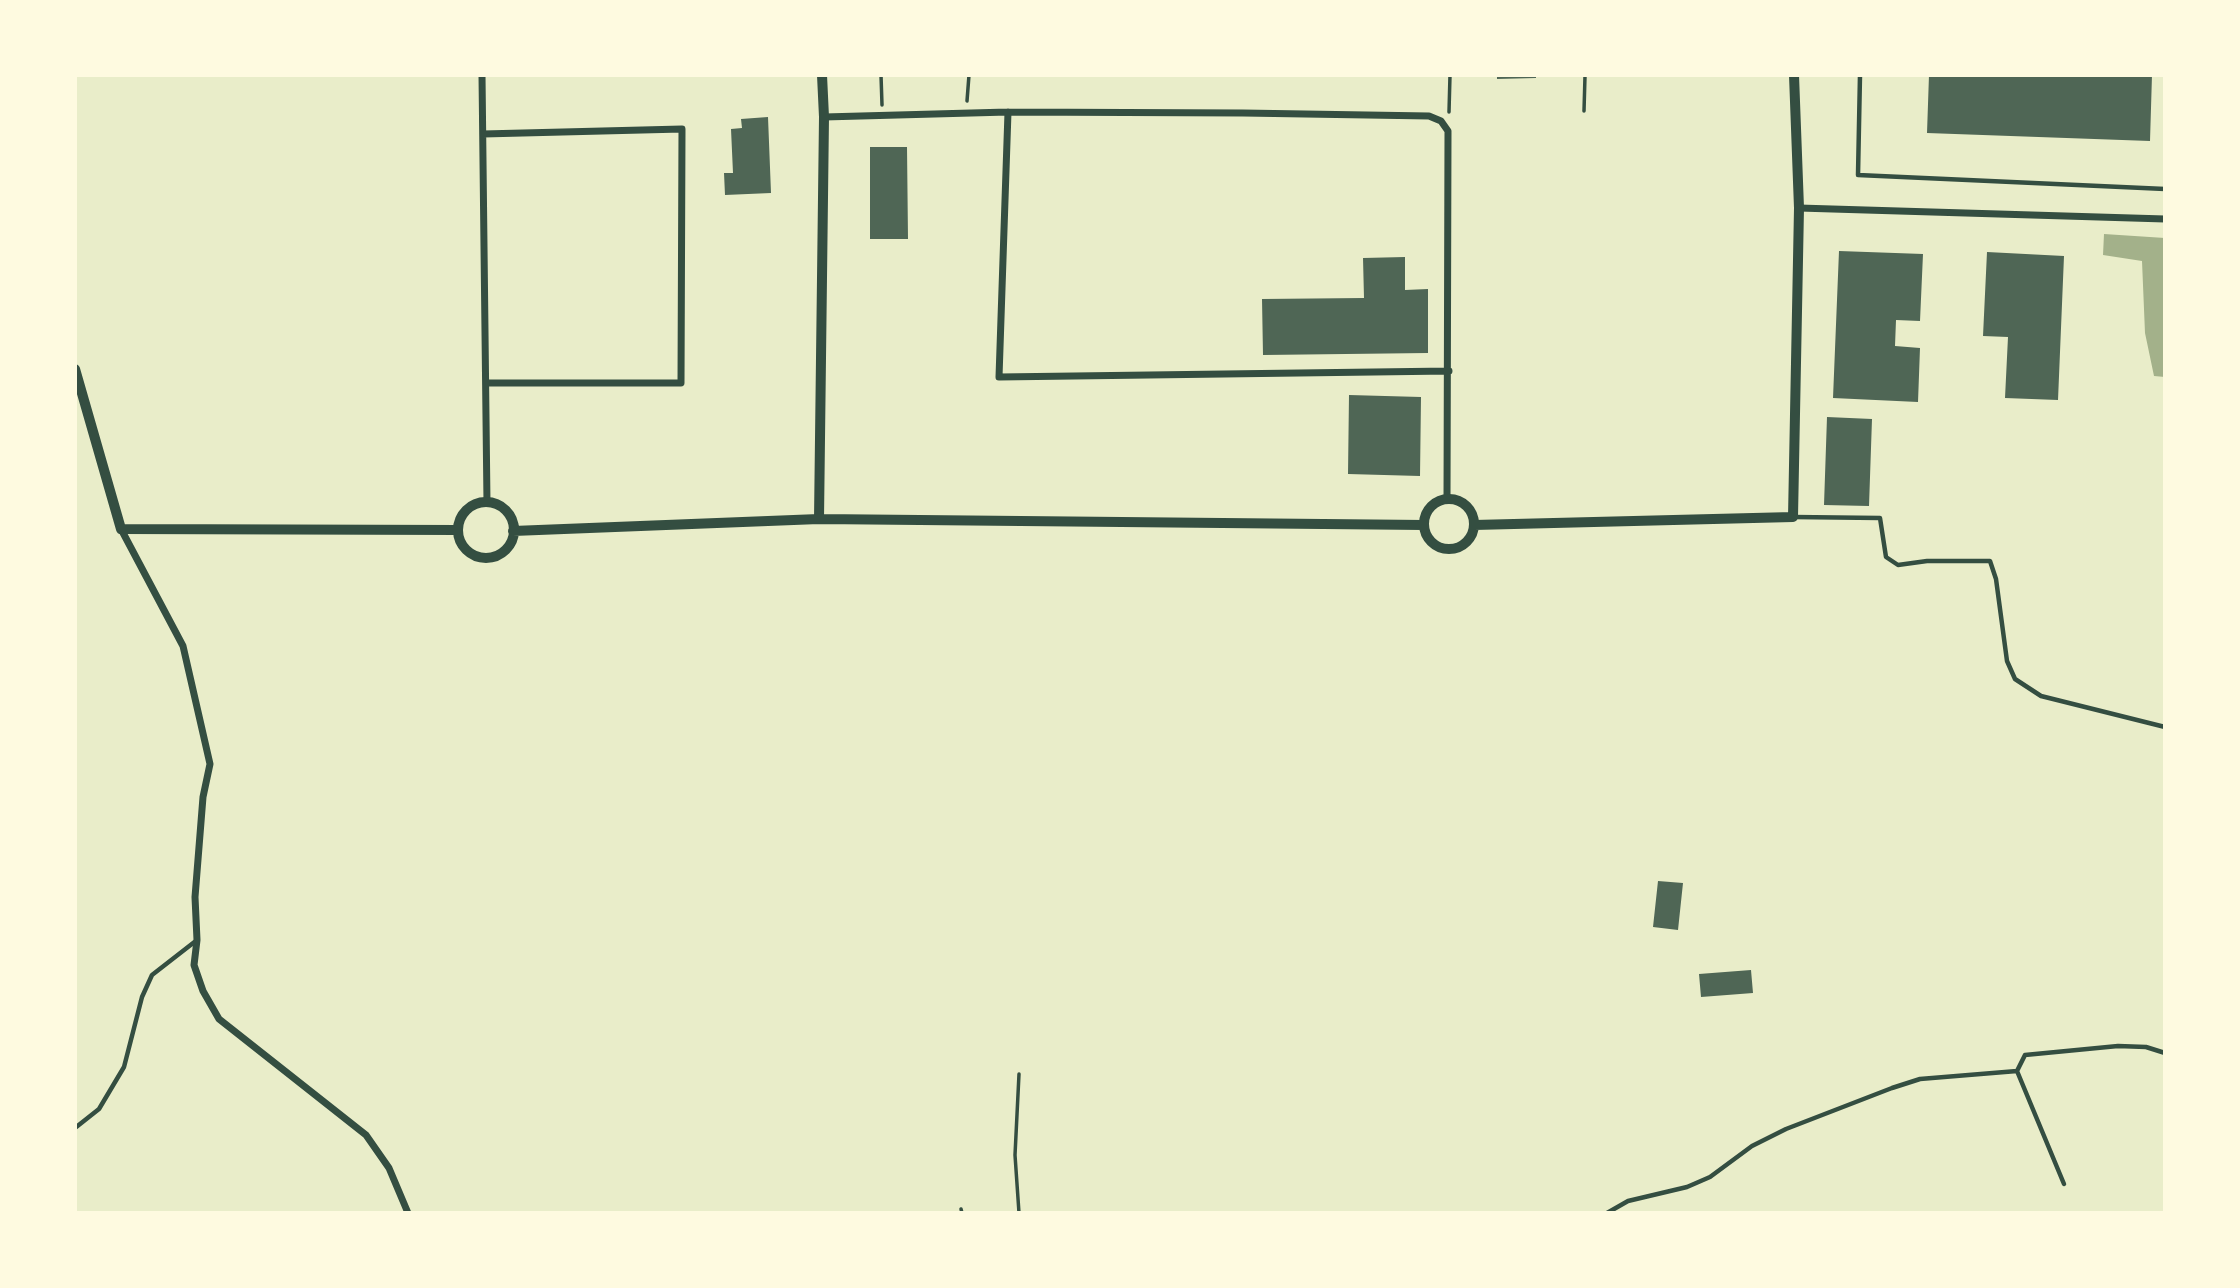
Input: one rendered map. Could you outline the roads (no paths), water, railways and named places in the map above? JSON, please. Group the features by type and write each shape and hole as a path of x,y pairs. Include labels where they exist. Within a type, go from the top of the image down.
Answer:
{"street":[{"path":"482,75 487,503"},
{"path":"820,519 824,117 822,75"},
{"path":"1474,525 1793,517 1799,208 1794,75"},
{"path":"824,117 1008,112 1429,116 1441,121 1448,131 1447,499"},
{"path":"1008,112 999,377 1449,371"},
{"path":"483,134 682,129 681,383 487,383"},
{"path":"1799,208 2165,219"},
{"path":"75,369 121,528 183,646 210,764 203,797 195,897 197,940 194,965 203,991 219,1019 366,1135 389,1168 408,1213"},
{"path":"1455,499 1469,509 1474,525 1473,533 1463,546 1446,550 1431,543 1424,525 1426,512 1432,505 1455,499"},
{"path":"487,503 506,511 513,531 509,545 503,552 485,558 468,552 462,545 458,530 466,511 487,503"},
{"path":"513,531 820,519 1424,525"},
{"path":"121,528 458,530"}],"lane":[{"path":"1860,75 1858,176 2165,189"},
{"path":"1793,517 1880,518 1886,557 1898,565 1927,561 1990,561 1996,579 2007,661 2015,679 2041,696 2165,727"},
{"path":"75,1128 99,1109 124,1067 142,998 152,975 197,940"},
{"path":"2064,1184 2017,1071 2025,1055 2118,1046 2146,1047 2165,1053"},
{"path":"1607,1213 1628,1202 1687,1187 1710,1177 1752,1146 1786,1129 1892,1088 1920,1079 2017,1071"}]}
